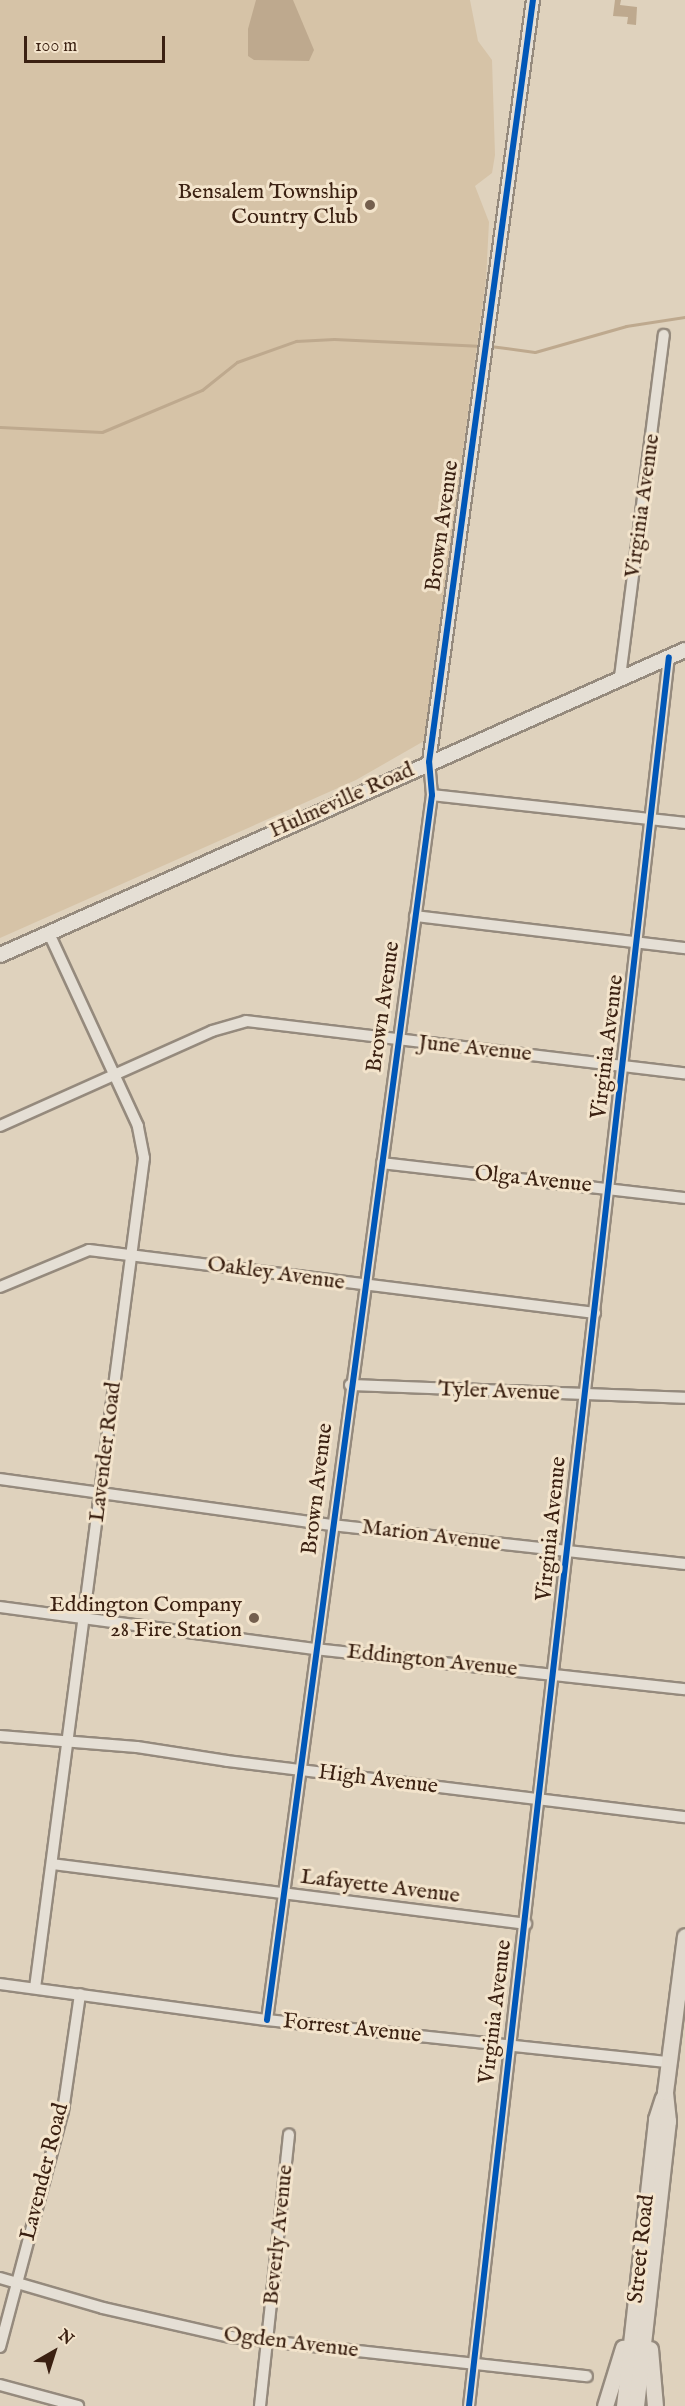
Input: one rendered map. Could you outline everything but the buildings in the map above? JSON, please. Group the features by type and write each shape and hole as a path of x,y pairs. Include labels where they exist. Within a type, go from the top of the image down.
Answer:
{"main road":[{"name":"Hulmeville Road","path":"0,955 429,762 685,650"},
{"name":"Street Road","path":"624,2406 656,2119 665,2092 685,1936"},
{"name":"Street Road","path":"636,2406 668,2121 665,2092"},
{"path":"605,2406 636,2296"},
{"path":"647,2314 655,2406"}],"street":[{"name":"Brown Avenue","path":"267,2020 298,1770 432,795 429,762 533,0"},
{"name":"Virginia Avenue","path":"621,677 664,335"},
{"name":"Virginia Avenue","path":"469,2406 610,1189 669,657"},
{"path":"432,795 685,823"},
{"path":"415,916 685,948"},
{"name":"Lavender Road","path":"35,1988 144,1149 138,1126 116,1075 49,933"},
{"name":"June Avenue","path":"0,1126 246,1021 398,1041 685,1073"},
{"name":"Olga Avenue","path":"382,1163 685,1198"},
{"name":"Oakley Avenue","path":"0,1287 81,1251 132,1254 364,1286 595,1313"},
{"name":"Tyler Avenue","path":"350,1385 685,1398"},
{"name":"Marion Avenue","path":"0,1479 332,1525 685,1564"},
{"name":"Eddington Avenue","path":"0,1607 315,1649 554,1672 685,1689"},
{"name":"High Avenue","path":"0,1736 137,1747 298,1770 685,1817"},
{"name":"Lafayette Avenue","path":"52,1864 525,1924"},
{"name":"Forrest Avenue","path":"0,1984 267,2020 669,2062"},
{"name":"Lavender Road","path":"0,2347 63,2110 80,1994"},
{"name":"Beverly Avenue","path":"260,2406 289,2135"},
{"name":"Ogden Avenue","path":"0,2278 184,2328 472,2365 587,2376"},
{"path":"0,2385 78,2406"}],"shaded area":[{"path":"0,0 470,0 478,41 492,60 495,155 492,173 475,186 489,222 486,280 424,741 356,780 0,938"},
{"path":"256,0 293,0 314,50 309,61 254,60 248,56 248,29"},
{"path":"615,0 621,0 620,5 637,7 636,25 627,24 628,17 613,16"}],"waterway":[{"path":"490,346 535,352 626,326 685,317"},
{"path":"0,427 102,432 202,390 237,362 296,341 334,339 483,346"}],"cycle path":[{"path":"267,2020 432,795 429,762 533,0"},
{"path":"469,2406 669,657"}],"place":[{"name":"Bensalem Township Country Club","path":"370,205"},
{"name":"Eddington Company 28 Fire Station","path":"254,1618"}]}
